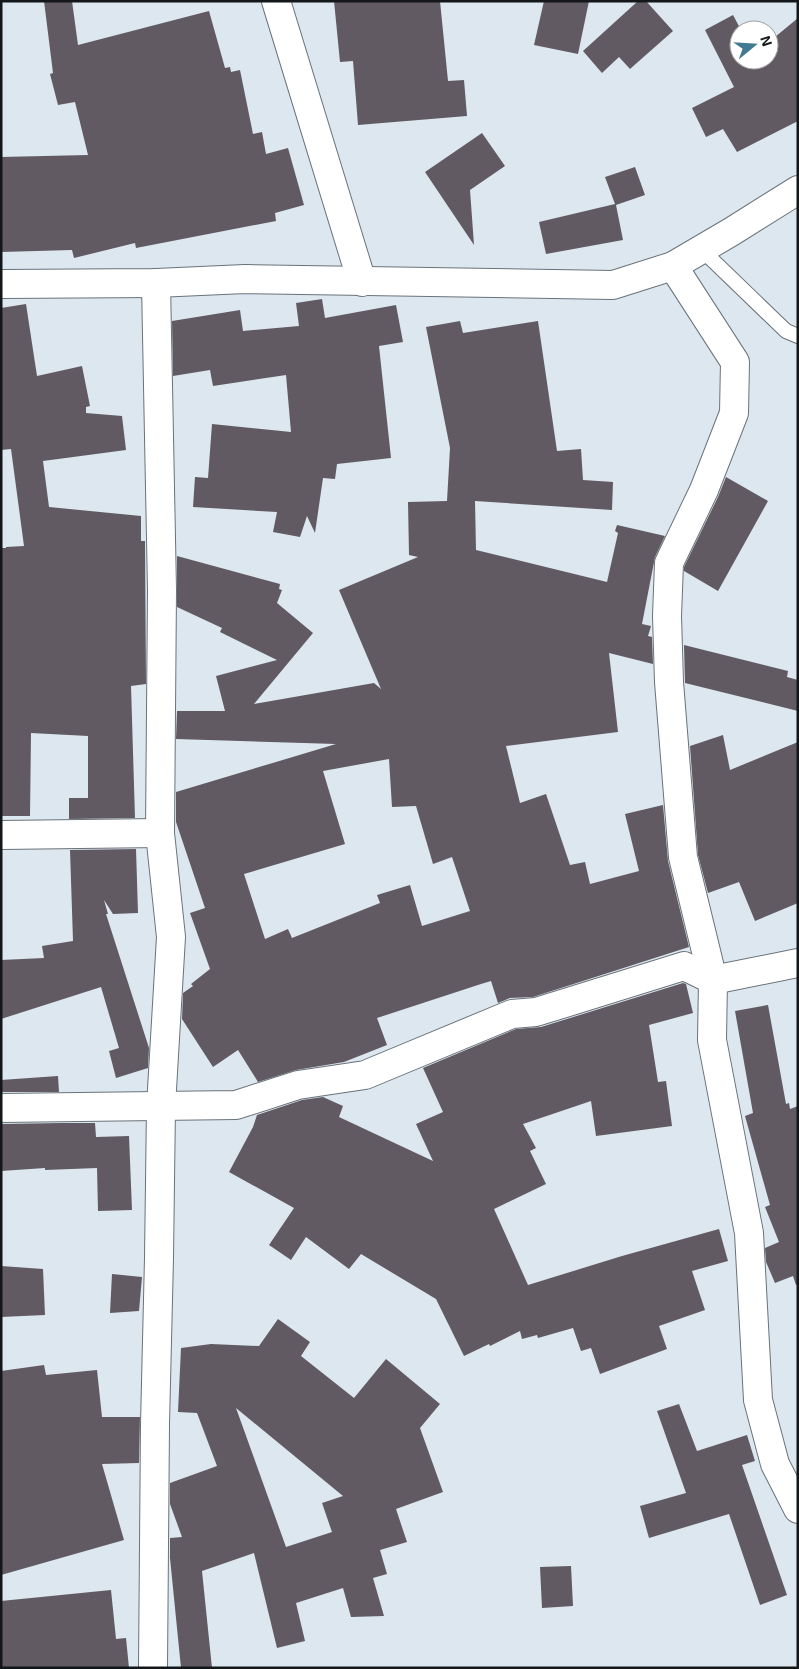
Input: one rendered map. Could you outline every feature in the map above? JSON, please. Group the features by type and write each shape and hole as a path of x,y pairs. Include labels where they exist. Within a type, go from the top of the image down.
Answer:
{"street":[{"path":"276,1 362,282"},
{"path":"1,284 156,283 244,279 613,286 674,266 798,190"},
{"path":"674,266 735,362 734,413 704,490 669,563 667,616 669,682 684,858 713,980 712,1040 749,1232 758,1400 775,1464 791,1479 798,1509"},
{"path":"153,1668 154,1424 161,1106 171,937 160,833 162,590 156,283"},
{"path":"1,835 160,833"},
{"path":"1,1108 236,1105 298,1085 365,1075 512,1014 536,1012 684,966 713,980 798,963"}],"lane":[{"path":"702,250 786,331 798,336"}],"building":[{"path":"44,1 72,1 78,45 209,11 225,68 230,67 231,72 240,70 253,134 262,132 266,154 288,148 304,205 275,213 276,221 136,248 135,243 74,258 72,250 1,252 1,157 88,155 75,102 58,105 50,74 53,73"},
{"path":"334,1 440,1 448,81 464,80 467,116 358,125 353,61 340,62"},
{"path":"544,1 589,1 578,54 534,45"},
{"path":"638,1 646,1 673,31 630,69 619,57 602,73 583,51"},
{"path":"733,15 736,20 729,20 729,70 779,70 779,34 798,18 798,121 737,152 723,129 706,137 692,108 734,87 705,30"},
{"path":"482,133 505,166 470,190 474,245 425,172"},
{"path":"635,167 645,195 616,205 623,240 546,254 539,222 615,204 605,177"},
{"path":"322,299 325,318 396,305 403,342 379,346 391,458 337,464 335,479 323,478 315,533 307,516 300,537 273,532 277,512 193,507 195,477 208,478 212,424 291,432 286,375 213,386 210,370 173,376 172,321 240,310 243,331 299,326 296,303"},
{"path":"26,304 37,376 82,366 90,406 86,407 86,413 122,416 126,450 43,461 49,507 141,516 141,541 145,541 146,684 131,686 135,818 69,819 69,798 88,798 88,736 31,733 30,816 1,816 1,548 24,546 11,449 1,450 1,308"},
{"path":"460,321 463,333 538,321 557,451 581,449 583,480 613,482 612,510 475,501 476,550 607,582 618,533 615,531 617,525 665,536 655,557 642,624 651,626 648,636 652,637 653,664 609,653 618,732 506,746 520,803 546,794 570,865 585,862 590,884 639,871 625,814 663,805 668,861 689,947 533,997 510,998 498,1003 491,981 481,984 377,1018 387,1045 344,1062 296,1070 258,1082 238,1050 213,1067 182,1019 183,993 210,969 190,913 205,908 176,822 176,792 336,744 176,739 177,711 225,711 216,676 277,660 220,632 222,628 177,607 177,556 280,584 279,589 282,590 277,603 313,633 254,704 374,683 381,689 339,590 418,557 409,555 408,502 447,501 450,448 426,327","holes":["389,759 392,807 416,806 433,864 452,857 470,911 422,926 410,885 377,895 380,903 292,938 288,929 265,939 244,874 345,844 323,771"]},
{"path":"726,477 768,501 718,591 684,571 684,567"},
{"path":"684,645 788,671 787,677 798,680 798,711 685,683"},
{"path":"723,735 730,770 798,742 798,903 755,921 739,882 708,893 698,855 690,746"},
{"path":"136,849 138,913 113,914 104,900 108,914 106,914 149,1048 148,1068 116,1078 109,1051 119,1048 101,987 1,1019 1,960 44,958 42,946 73,941 70,850"},
{"path":"683,983 686,984 693,1013 649,1025 658,1082 666,1081 672,1126 596,1136 591,1101 523,1124 536,1148 530,1151 546,1184 494,1209 528,1285 719,1229 728,1261 692,1271 705,1310 659,1326 667,1349 600,1374 591,1348 581,1351 573,1328 538,1338 537,1335 522,1339 520,1331 464,1356 436,1299 361,1254 349,1269 306,1237 291,1260 269,1245 294,1208 229,1172 253,1127 257,1115 302,1100 323,1097 343,1106 339,1117 433,1161 416,1124 443,1112 423,1068 516,1029 541,1027"},
{"path":"768,1005 786,1104 789,1103 790,1109 798,1106 798,1284 796,1285 793,1276 775,1283 766,1262 765,1248 779,1242 765,1207 770,1205 745,1116 753,1113 735,1011"},
{"path":"58,1076 59,1092 1,1092 1,1080"},
{"path":"95,1123 96,1137 129,1136 132,1210 98,1211 97,1168 45,1170 45,1168 1,1171 1,1124"},
{"path":"1,1266 43,1269 45,1315 1,1317"},
{"path":"112,1274 142,1277 139,1311 110,1313"},
{"path":"278,1319 310,1342 301,1356 354,1398 386,1359 440,1404 420,1428 443,1492 396,1509 407,1542 380,1550 387,1574 373,1578 384,1616 351,1617 343,1588 296,1603 305,1641 277,1648 254,1553 202,1571 212,1668 181,1668 170,1558 170,1538 182,1537 170,1504 170,1483 217,1466 197,1413 178,1412 181,1348 211,1344 259,1346","holes":["236,1408 343,1496 322,1503 332,1532 286,1547"]},
{"path":"44,1365 46,1375 97,1370 102,1417 140,1417 139,1463 102,1464 124,1540 1,1575 1,1371"},
{"path":"679,1404 697,1451 747,1435 755,1461 742,1465 787,1595 760,1605 729,1514 649,1538 640,1506 686,1493 657,1411"},
{"path":"571,1566 573,1606 542,1608 540,1567"},
{"path":"111,1590 116,1639 126,1638 129,1668 1,1668 1,1601"}]}
